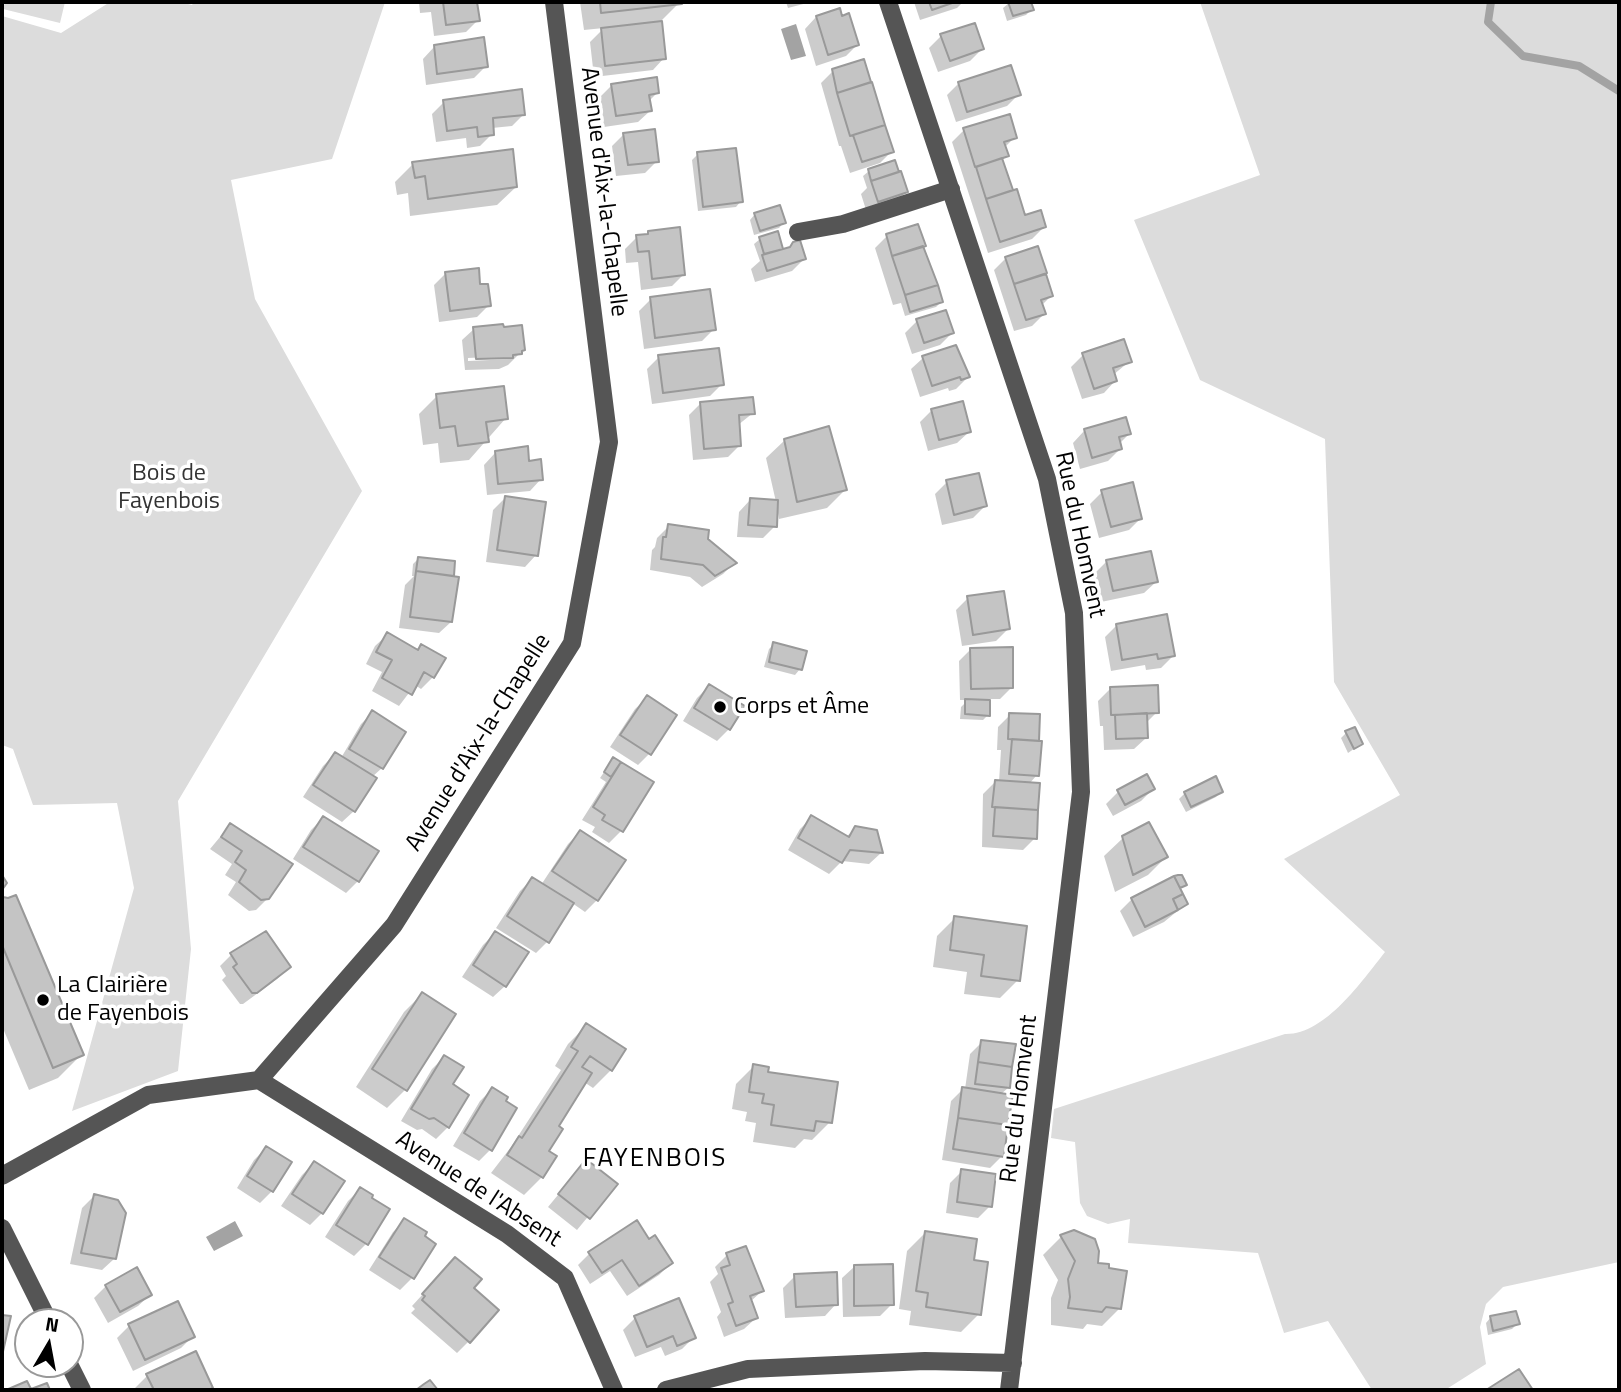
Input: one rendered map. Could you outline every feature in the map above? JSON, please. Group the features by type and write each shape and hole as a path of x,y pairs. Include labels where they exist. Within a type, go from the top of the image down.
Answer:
{"street":[{"name":"Avenue d'Aix-la-Chapelle","path":"259,1080 394,925 572,643 609,442 554,2"},
{"name":"Rue du Homvent","path":"888,2 1047,479 1074,613 1081,792 1009,1390"},
{"path":"798,232 843,225 951,189"},
{"path":"2,1176 148,1095 259,1080"},
{"name":"Avenue de l'Absent","path":"259,1080 507,1234 565,1278 614,1390"},
{"path":"2,1228 42,1308"},
{"path":"666,1390 748,1369 925,1361 1013,1363"}],"green space":[{"path":"5,2 65,2 60,23 3,9"},
{"name":"Bois de Fayenbois","path":"110,2 180,2 192,5 194,2 385,2 332,159 231,180 255,299 362,491 178,801 191,949 178,1071 72,1111 134,888 117,803 33,805 13,749 2,745 2,16 61,33"},
{"path":"1200,2 1619,2 1619,1262 1503,1287 1486,1304 1480,1327 1486,1364 1445,1390 1372,1390 1328,1321 1284,1333 1258,1253 1128,1243 1130,1219 1108,1224 1087,1216 1080,1203 1075,1142 1051,1138 1054,1109 1314,1026 1341,1004 1385,952 1284,859 1400,795 1334,682 1325,439 1200,380 1134,220 1260,175"}],"shaded area":[{"path":"796,24 806,56 791,60 781,29"},
{"path":"235,1221 243,1236 214,1251 206,1237"}],"building":[{"path":"443,2 477,2 480,21 446,25"},
{"path":"600,2 682,2 682,4 601,13"},
{"path":"929,2 955,2 932,10"},
{"path":"1008,2 1031,2 1034,10 1013,16"},
{"path":"840,8 842,16 849,13 859,45 828,55 816,16"},
{"path":"662,21 666,59 605,66 601,28"},
{"path":"975,23 984,49 950,61 940,34"},
{"path":"484,37 488,67 437,74 434,45"},
{"path":"864,59 871,82 837,93 832,69"},
{"path":"1011,65 1021,95 967,112 958,82"},
{"path":"657,77 659,93 649,95 652,111 616,116 611,84"},
{"path":"872,82 885,125 850,136 837,93"},
{"path":"522,89 525,115 493,118 494,135 478,137 477,127 447,131 443,100"},
{"path":"1010,114 1017,138 1004,142 1009,156 975,167 963,128"},
{"path":"885,125 894,152 862,162 853,135"},
{"path":"655,129 659,162 628,165 623,133"},
{"path":"736,148 743,202 703,207 697,152"},
{"path":"513,149 517,187 428,199 425,176 415,178 412,162"},
{"path":"1002,158 1013,190 986,199 976,167"},
{"path":"895,160 899,172 871,181 868,169"},
{"path":"901,171 908,192 878,202 871,181"},
{"path":"1017,189 1025,215 1041,210 1046,227 1000,242 986,199"},
{"path":"780,205 786,223 760,231 754,213"},
{"path":"918,224 926,246 892,256 886,234"},
{"path":"680,227 685,275 652,279 649,251 638,252 636,235"},
{"path":"778,231 783,249 764,254 759,237"},
{"path":"800,240 806,259 767,271 762,255 790,247 793,242"},
{"path":"923,246 938,285 905,295 892,256"},
{"path":"1038,246 1047,273 1014,284 1005,257"},
{"path":"479,268 480,284 488,284 491,306 450,311 445,272"},
{"path":"1046,274 1053,296 1041,300 1046,314 1026,320 1014,284"},
{"path":"938,285 943,302 910,312 905,295"},
{"path":"710,289 716,330 655,338 650,297"},
{"path":"946,310 954,333 924,343 916,319"},
{"path":"503,324 504,327 522,325 525,350 522,354 513,355 513,358 476,359 473,327"},
{"path":"1124,339 1132,362 1113,368 1117,381 1094,389 1082,353"},
{"path":"956,345 970,377 961,380 960,377 932,386 922,356"},
{"path":"719,348 724,385 663,393 658,355"},
{"path":"504,386 508,419 486,422 489,442 458,446 455,426 440,428 436,394"},
{"path":"753,397 755,414 739,415 741,446 704,449 700,402"},
{"path":"963,401 971,432 939,440 931,409"},
{"path":"1126,417 1131,434 1119,437 1122,449 1092,458 1084,429"},
{"path":"829,426 847,490 797,502 784,439"},
{"path":"528,446 529,461 541,459 543,480 498,484 495,451"},
{"path":"979,473 987,506 954,515 946,480"},
{"path":"1133,482 1142,519 1111,527 1101,490"},
{"path":"505,496 546,502 538,556 497,550"},
{"path":"750,498 778,500 777,527 748,525"},
{"path":"668,524 709,530 708,539 737,563 715,576 703,565 661,559 663,537 666,537"},
{"path":"1151,551 1158,582 1113,591 1106,560"},
{"path":"418,557 455,561 454,576 416,571"},
{"path":"416,571 459,577 452,622 410,617"},
{"path":"1004,591 1010,629 973,635 967,596"},
{"path":"1167,614 1175,656 1158,659 1157,654 1122,660 1116,624"},
{"path":"387,632 418,650 421,644 446,658 434,678 424,672 412,695 382,678 392,660 376,652"},
{"path":"773,642 807,651 802,670 769,662"},
{"path":"1013,647 1013,688 971,689 970,648"},
{"name":"Corps et Âme","path":"709,684 745,706 730,730 694,708"},
{"path":"1158,685 1159,713 1111,715 1110,687"},
{"path":"647,695 677,715 651,755 620,735"},
{"path":"965,699 990,700 990,716 965,714"},
{"path":"372,710 406,732 383,769 349,749"},
{"path":"1009,713 1040,714 1039,741 1008,739"},
{"path":"1147,713 1148,738 1116,739 1115,715"},
{"path":"1355,727 1363,744 1354,749 1345,731"},
{"path":"1012,739 1042,741 1039,776 1009,774"},
{"path":"335,752 377,778 355,812 313,785"},
{"path":"613,757 621,762 611,777 604,772"},
{"path":"621,762 654,782 623,832 602,820 605,815 593,807"},
{"path":"1147,774 1155,789 1125,805 1117,790"},
{"path":"1216,776 1223,792 1191,807 1184,792"},
{"path":"995,780 1040,783 1038,810 992,807"},
{"path":"995,807 1038,810 1037,839 993,836"},
{"path":"811,815 849,837 855,826 877,830 883,853 850,850 842,863 798,838"},
{"path":"323,816 379,851 359,882 303,847"},
{"path":"1149,822 1168,857 1133,875 1122,836"},
{"path":"230,823 293,864 269,899 261,900 239,882 246,870 235,862 242,851 221,837"},
{"path":"580,830 626,860 598,901 552,871"},
{"path":"2,875 7,883 2,890"},
{"path":"1182,875 1187,885 1180,888 1174,876"},
{"path":"1174,876 1183,894 1173,899 1178,910 1145,927 1131,898"},
{"path":"532,877 574,903 549,943 507,916"},
{"name":"La Clairière de Fayenbois","path":"2,893 3,897 8,898 16,895 84,1055 53,1068 2,945"},
{"path":"1183,894 1188,904 1178,910 1173,899"},
{"path":"954,916 1027,926 1020,981 981,976 984,955 950,950"},
{"path":"266,931 291,967 257,993 252,993 233,967 237,964 230,953"},
{"path":"495,931 529,952 506,987 473,965"},
{"path":"422,992 456,1014 407,1091 372,1069"},
{"path":"586,1023 626,1049 612,1071 590,1056 582,1067 592,1073 559,1126 563,1129 549,1151 557,1156 543,1178 507,1155 519,1136 522,1138 578,1051 571,1047"},
{"path":"981,1040 1016,1044 1012,1067 978,1062"},
{"path":"444,1055 464,1067 453,1084 469,1095 449,1128 434,1118 429,1119 411,1109"},
{"path":"978,1062 1012,1067 1010,1088 975,1084"},
{"path":"753,1064 769,1067 768,1072 838,1082 832,1123 816,1121 814,1131 771,1125 774,1105 762,1103 764,1094 749,1092"},
{"path":"492,1087 508,1097 506,1101 517,1108 492,1151 464,1133"},
{"path":"962,1087 1013,1095 1008,1125 958,1118"},
{"path":"958,1118 1008,1125 1004,1157 953,1149"},
{"path":"266,1146 292,1162 273,1192 247,1176"},
{"path":"586,1159 618,1184 590,1219 558,1194"},
{"path":"314,1161 345,1181 323,1214 292,1194"},
{"path":"961,1169 996,1174 992,1207 957,1202"},
{"path":"360,1187 390,1209 368,1245 336,1225"},
{"path":"94,1194 118,1200 126,1213 116,1259 81,1253"},
{"path":"404,1218 427,1232 425,1236 436,1244 414,1279 379,1257"},
{"path":"637,1220 649,1239 655,1235 673,1263 639,1286 622,1260 602,1273 588,1252"},
{"path":"1074,1230 1095,1239 1099,1251 1098,1263 1127,1271 1121,1309 1106,1307 1102,1312 1068,1308 1068,1279 1075,1261 1060,1235"},
{"path":"925,1231 977,1239 974,1260 988,1262 981,1315 926,1307 928,1293 916,1291"},
{"path":"746,1246 764,1291 750,1296 758,1318 736,1326 728,1304 733,1302 721,1268 730,1265 726,1253"},
{"path":"455,1257 482,1279 474,1288 499,1310 470,1343 422,1300 425,1296 422,1294"},
{"path":"893,1264 894,1305 854,1306 854,1265"},
{"path":"137,1267 152,1295 120,1312 105,1285"},
{"path":"837,1272 838,1305 796,1307 794,1274"},
{"path":"679,1298 696,1338 677,1346 673,1336 647,1347 634,1316"},
{"path":"178,1301 195,1337 145,1360 128,1324"},
{"path":"1516,1311 1520,1324 1493,1331 1490,1316"},
{"path":"2,1315 11,1316 2,1356"},
{"path":"196,1351 213,1388 154,1390 146,1374"},
{"path":"1519,1369 1533,1390 1486,1390"},
{"path":"430,1380 438,1390 416,1390 424,1384"},
{"path":"27,1381 31,1389 47,1383 50,1390 6,1390"}],"waterway":[{"path":"1491,2 1488,22 1523,56 1579,66 1619,91"}],"place":[{"name":"Corps et Âme","path":"720,707"},
{"name":"La Clairière de Fayenbois","path":"43,1000"}],"district":[{"name":"FAYENBOIS","path":"655,1160"}]}
